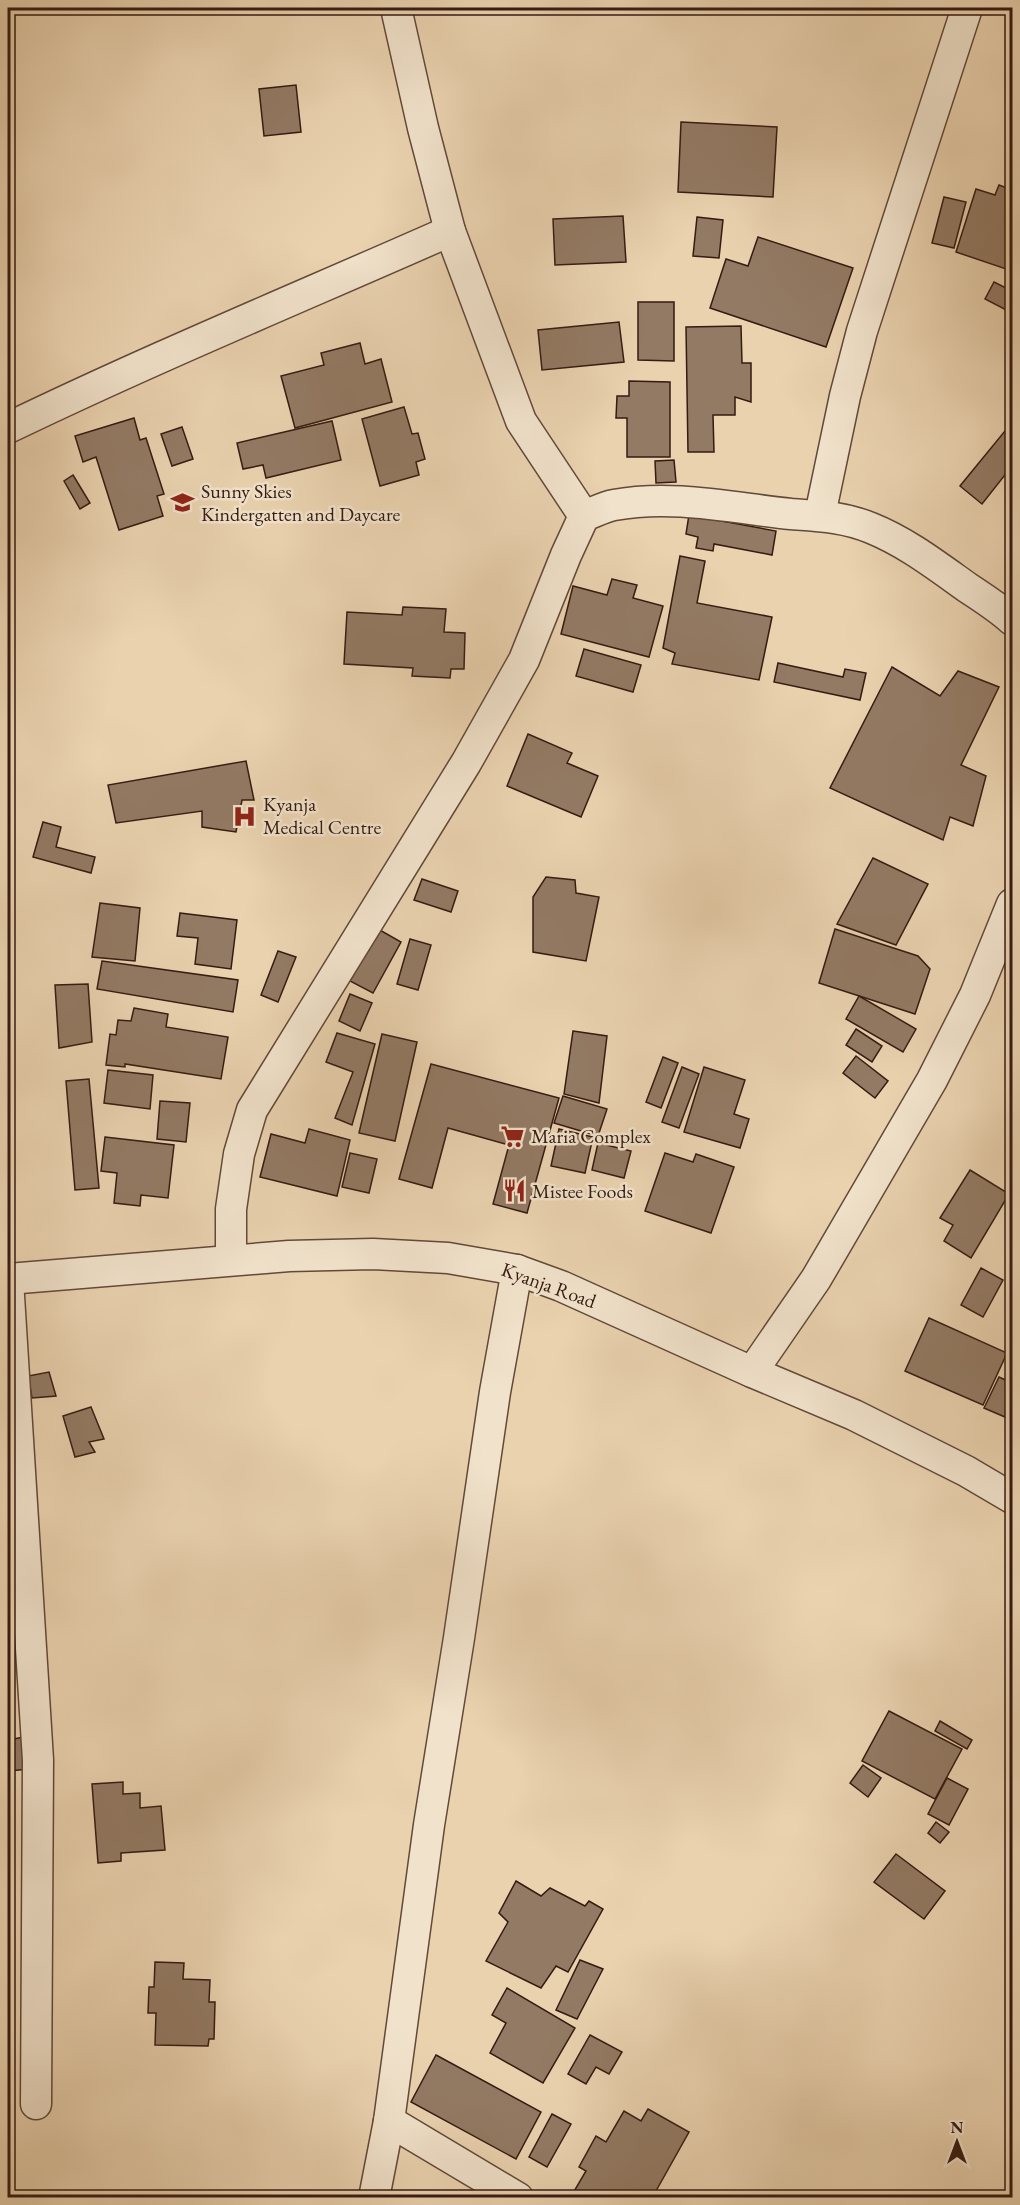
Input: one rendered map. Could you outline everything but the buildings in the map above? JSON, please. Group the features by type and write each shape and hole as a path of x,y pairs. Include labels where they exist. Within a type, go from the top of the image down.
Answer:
{"street":[{"path":"396,8 423,128 450,231 521,421 584,516"},
{"path":"820,515 844,396 862,331 967,8"},
{"path":"8,428 104,382 450,231"},
{"path":"231,1260 231,1209 239,1154 252,1110 466,763 524,660 584,516 611,506 641,501 698,503 791,514 820,515 854,522 873,529 919,554 1012,620"},
{"path":"752,1372 816,1280 932,1080 975,995 1012,904"},
{"name":"Kyanja Road","path":"8,1279 289,1256 373,1254 448,1257 517,1270 561,1286 854,1415 966,1471 1012,1498"},
{"path":"374,2198 389,2121 429,1825 495,1392 517,1270"},
{"path":"8,1279 38,1760 36,2104"},
{"path":"389,2121 518,2198"}],"place":[{"name":"Sunny Skies Kindergatten and Daycare","path":"183,503"},
{"name":"Kyanja Medical Centre","path":"245,816"},
{"name":"Maria Complex","path":"513,1136"},
{"name":"Mistee Foods","path":"514,1191"}]}
